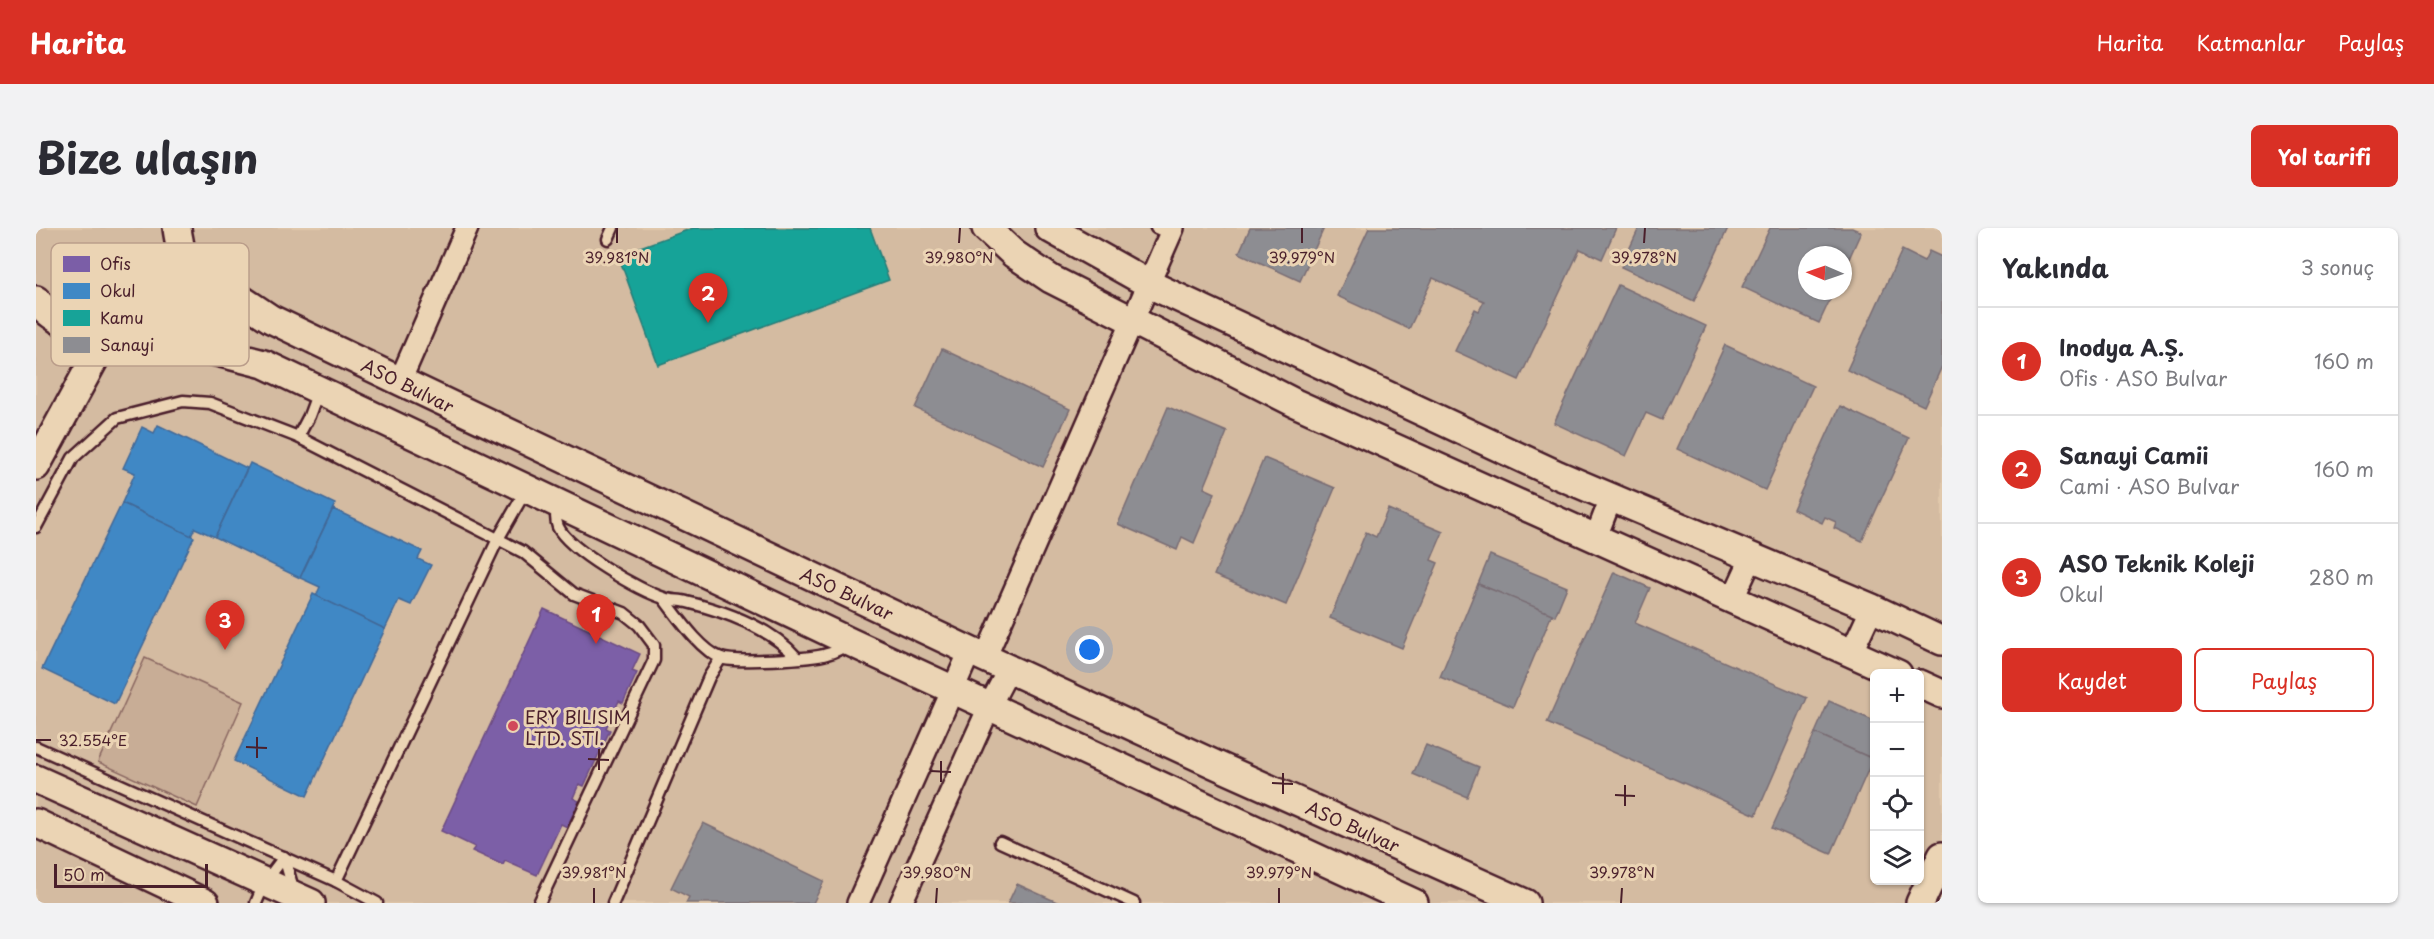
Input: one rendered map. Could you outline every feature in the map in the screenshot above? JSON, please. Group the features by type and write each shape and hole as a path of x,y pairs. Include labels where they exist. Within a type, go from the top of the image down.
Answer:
{"street":[{"path":"177,228 179,243"},
{"path":"400,381 467,228"},
{"path":"986,228 1035,269 1295,403 1889,669"},
{"path":"1050,228 1149,284 1558,476 1872,608 1942,641"},
{"path":"900,903 990,705 988,659 1149,284 1166,230"},
{"name":"ASO Bulvar","path":"249,304 271,319 400,381 988,659 1214,764 1525,903"},
{"path":"249,361 264,364 319,389 850,642 1414,903"},
{"path":"36,466 96,366"},
{"path":"1596,537 1611,498"},
{"path":"1733,598 1752,557"},
{"path":"1852,651 1872,608"},
{"path":"858,903 953,688 988,659"},
{"path":"1924,686 1942,694"},
{"path":"36,779 260,893 299,901"},
{"path":"36,823 204,903"},
{"path":"1920,903 1942,856"}],"lane":[{"path":"608,239 613,228"},
{"path":"297,437 309,416 319,389"},
{"path":"36,527 73,458 117,418 183,401 210,403 297,437 523,552 574,594 624,613 639,625 654,645 654,660 539,903"},
{"path":"336,881 498,539 527,488"},
{"path":"558,504 556,521 568,540 606,568 664,599 686,601 762,630 784,644 796,657"},
{"path":"664,599 690,632 707,649 721,658 738,661 826,655 850,642"},
{"path":"613,903 709,677 721,658"},
{"path":"36,747 336,881 377,903"},
{"path":"1000,843 1134,903"},
{"path":"260,893 284,858"},
{"path":"284,858 299,901"}],"shaded area":[{"path":"36,228 1942,228 1942,903 36,903"},
{"path":"145,658 243,702 197,807 98,762"}],"building: Ofis":[{"path":"544,609 640,654 632,671 637,673 623,703 619,701 606,728 610,730 584,786 579,784 573,798 579,801 567,827 561,824 537,875 505,861 503,865 472,851 475,847 441,831"}],"building: Okul":[{"path":"158,425 247,468 215,537 195,528 191,536 122,503 135,473 123,468 142,427 154,433"},
{"path":"250,463 335,504 300,578 215,537"},
{"path":"122,503 194,537 115,704 42,669"},
{"path":"333,509 422,551 418,559 431,565 411,605 399,600 385,629 316,596 320,587 300,578"},
{"path":"313,594 385,629 307,796 234,761"}],"building: Kamu":[{"path":"693,228 870,228 889,280 658,365 618,255"}],"building: Sanayi":[{"path":"1250,228 1324,228 1300,281 1239,253"},
{"path":"1369,228 1616,228 1602,259 1580,249 1519,380 1455,351 1475,309 1479,311 1484,301 1433,278 1409,329 1337,296"},
{"path":"1639,228 1728,228 1694,301 1621,267"},
{"path":"1770,228 1852,228 1861,232 1852,252 1852,246 1798,246 1798,300 1830,300 1819,323 1742,287"},
{"path":"1902,250 1924,261 1929,251 1942,257 1942,366 1924,406 1847,370"},
{"path":"1618,285 1706,326 1662,420 1646,413 1626,456 1554,423"},
{"path":"1725,345 1813,386 1765,490 1677,449"},
{"path":"942,349 1070,409 1043,467 915,408"},
{"path":"1840,406 1909,438 1862,541 1834,528 1836,522 1825,517 1822,523 1793,509"},
{"path":"1168,407 1227,432 1204,488 1215,493 1194,543 1182,537 1177,550 1118,524"},
{"path":"1264,458 1335,488 1286,605 1214,575"},
{"path":"1388,509 1443,532 1431,560 1438,563 1402,648 1330,618 1366,532 1376,537"},
{"path":"1490,555 1567,587 1555,616 1478,584"},
{"path":"1614,572 1650,588 1635,623 1807,698 1756,815 1547,723"},
{"path":"1478,584 1552,614 1513,707 1440,677"},
{"path":"1829,701 1870,719 1870,758 1815,733"},
{"path":"1815,733 1870,758 1870,766 1831,854 1772,828"},
{"path":"1426,745 1479,767 1467,797 1413,774"},
{"path":"703,823 824,881 813,903 686,903 689,897 671,888"},
{"path":"1017,884 1059,903 1008,903"}],"place":[{"name":"Sanayi Camii","path":"708,323"},
{"name":"Inodya A.Ş.","path":"596,644"},
{"name":"ASO Teknik Koleji","path":"225,650"},
{"name":"ERY BILISIM LTD. STI.","path":"513,726"}]}
